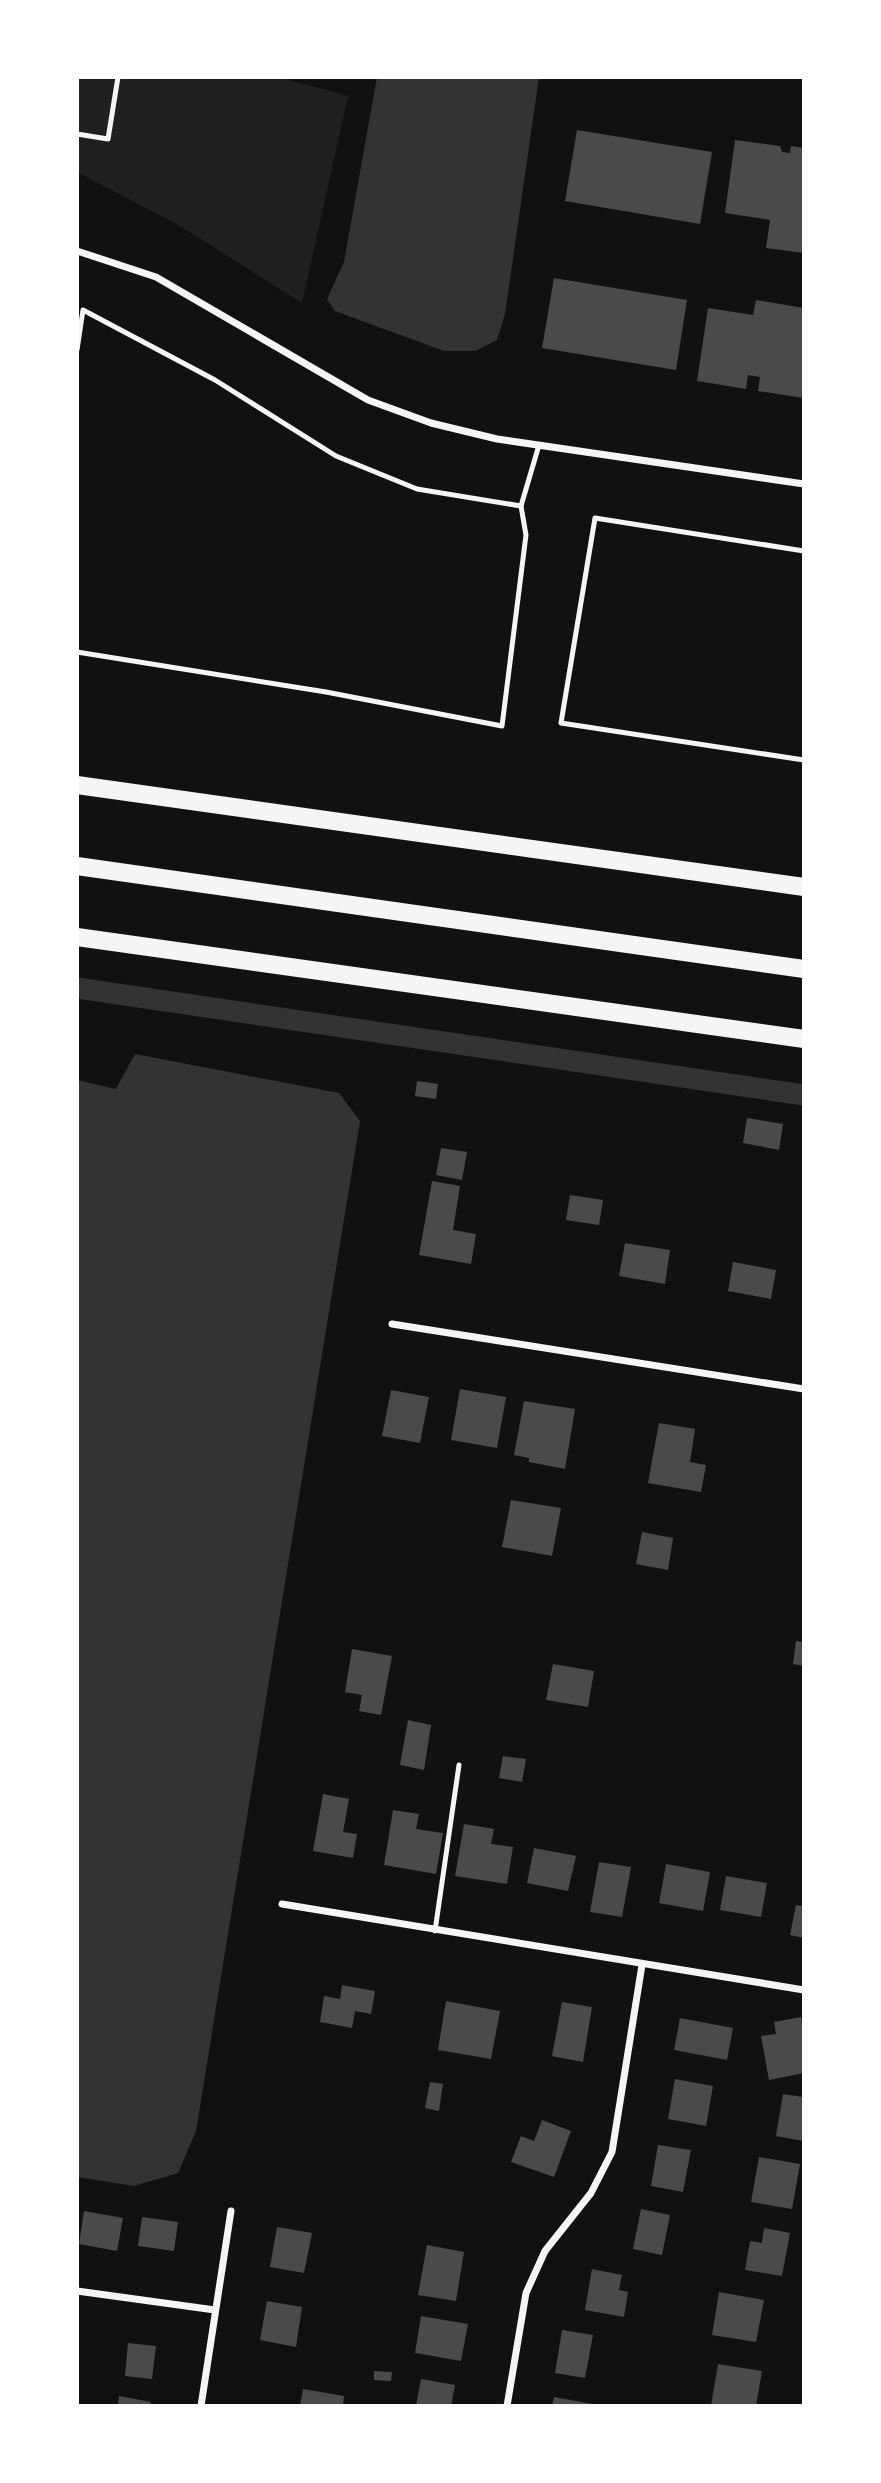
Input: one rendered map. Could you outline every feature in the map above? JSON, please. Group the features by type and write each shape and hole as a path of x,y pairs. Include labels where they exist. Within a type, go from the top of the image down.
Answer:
{"highway":[{"path":"77,785 804,887"},
{"path":"77,866 804,969"},
{"path":"77,937 804,1039"}],"street":[{"path":"77,251 156,277 368,400 431,423 539,446 804,484"},
{"path":"391,1324 804,1389"},
{"path":"282,1904 804,1990"},
{"path":"507,2406 526,2293 545,2251 591,2193 612,2152 642,1965"},
{"path":"201,2406 231,2211"},
{"path":"77,2291 215,2310"}],"lane":[{"path":"77,134 108,139 118,77"},
{"path":"77,349 83,310 215,380 336,456 417,489 521,506"},
{"path":"77,652 326,692 502,726 526,535 521,506 539,446"},
{"path":"804,551 595,518 561,723 804,760"},
{"path":"435,1931 459,1765"}],"shaded area":[{"path":"77,77 277,77 348,96 302,303 180,226 77,172"},
{"path":"377,77 539,77 505,314 497,340 475,351 444,351 335,311 327,299 344,262"},
{"path":"135,1054 339,1093 360,1121 196,2131 178,2173 134,2186 77,2177 77,1080 116,1089"}],"building":[{"path":"577,130 712,152 700,224 565,201"},
{"path":"735,140 780,146 782,152 790,153 791,146 804,148 804,253 766,248 770,220 725,213"},
{"path":"554,278 687,300 676,370 542,348"},
{"path":"756,300 804,308 804,398 758,391 760,377 748,375 746,389 697,381 708,308 753,315"},
{"path":"417,1081 438,1084 436,1099 415,1096"},
{"path":"747,1118 783,1124 779,1150 743,1143"},
{"path":"441,1148 467,1152 462,1180 436,1175"},
{"path":"432,1181 460,1186 453,1230 476,1234 471,1264 419,1255"},
{"path":"570,1195 603,1200 599,1225 566,1220"},
{"path":"625,1243 670,1250 665,1284 619,1276"},
{"path":"733,1262 776,1270 771,1299 728,1291"},
{"path":"460,1389 506,1397 497,1448 451,1440"},
{"path":"391,1390 429,1397 420,1443 382,1436"},
{"path":"524,1401 575,1409 565,1469 529,1462 529,1458 514,1455"},
{"path":"659,1423 695,1429 690,1462 706,1465 701,1492 648,1483"},
{"path":"511,1500 561,1508 552,1556 502,1547"},
{"path":"642,1532 673,1538 668,1570 636,1564"},
{"path":"796,1641 804,1642 804,1666 793,1664"},
{"path":"352,1649 392,1656 381,1715 359,1711 362,1695 345,1692"},
{"path":"553,1664 594,1671 588,1707 546,1700"},
{"path":"408,1720 431,1725 424,1770 400,1765"},
{"path":"503,1756 526,1759 522,1782 499,1778"},
{"path":"323,1794 349,1799 343,1832 357,1834 353,1858 313,1851"},
{"path":"393,1810 419,1814 416,1829 443,1833 436,1874 384,1865"},
{"path":"464,1824 494,1829 491,1844 513,1847 507,1884 455,1876"},
{"path":"534,1848 576,1856 568,1891 527,1883"},
{"path":"599,1862 631,1867 622,1917 590,1912"},
{"path":"666,1864 710,1872 703,1911 659,1903"},
{"path":"726,1876 767,1883 761,1917 720,1910"},
{"path":"796,1905 804,1906 804,1938 790,1935"},
{"path":"342,1985 375,1991 371,2014 355,2011 352,2028 320,2022 324,1996 340,1999"},
{"path":"446,2001 500,2011 491,2059 438,2050"},
{"path":"562,2002 592,2007 583,2062 552,2056"},
{"path":"801,2017 804,2033 804,2073 769,2080 761,2036 776,2034 774,2022"},
{"path":"680,2018 733,2028 727,2060 674,2050"},
{"path":"675,2079 713,2086 706,2126 668,2119"},
{"path":"430,2082 443,2084 439,2111 425,2108"},
{"path":"783,2094 804,2097 803,2141 776,2136"},
{"path":"542,2120 571,2131 554,2177 511,2162 521,2136 534,2141"},
{"path":"658,2145 691,2150 683,2192 651,2186"},
{"path":"759,2157 800,2164 792,2209 751,2202"},
{"path":"641,2209 670,2215 662,2255 633,2249"},
{"path":"84,2211 123,2218 117,2251 79,2244"},
{"path":"142,2217 178,2222 174,2251 138,2246"},
{"path":"277,2227 312,2233 304,2273 270,2267"},
{"path":"764,2228 790,2233 782,2276 745,2270 750,2241 762,2243"},
{"path":"427,2245 464,2252 456,2301 418,2295"},
{"path":"592,2269 622,2275 619,2290 628,2292 624,2317 585,2310"},
{"path":"719,2292 764,2300 756,2342 712,2335"},
{"path":"267,2301 302,2307 296,2347 260,2340"},
{"path":"421,2316 468,2324 461,2361 415,2353"},
{"path":"562,2330 593,2335 585,2378 555,2373"},
{"path":"128,2343 156,2346 152,2379 125,2376"},
{"path":"718,2364 762,2371 756,2406 711,2406"},
{"path":"374,2371 392,2372 391,2381 374,2380"},
{"path":"421,2379 455,2385 451,2406 416,2406"},
{"path":"303,2389 344,2396 343,2406 300,2406"},
{"path":"119,2396 151,2402 150,2406 118,2406"},
{"path":"554,2397 598,2405 598,2406 552,2406"}],"waterway":[{"path":"77,988 804,1095"}]}
